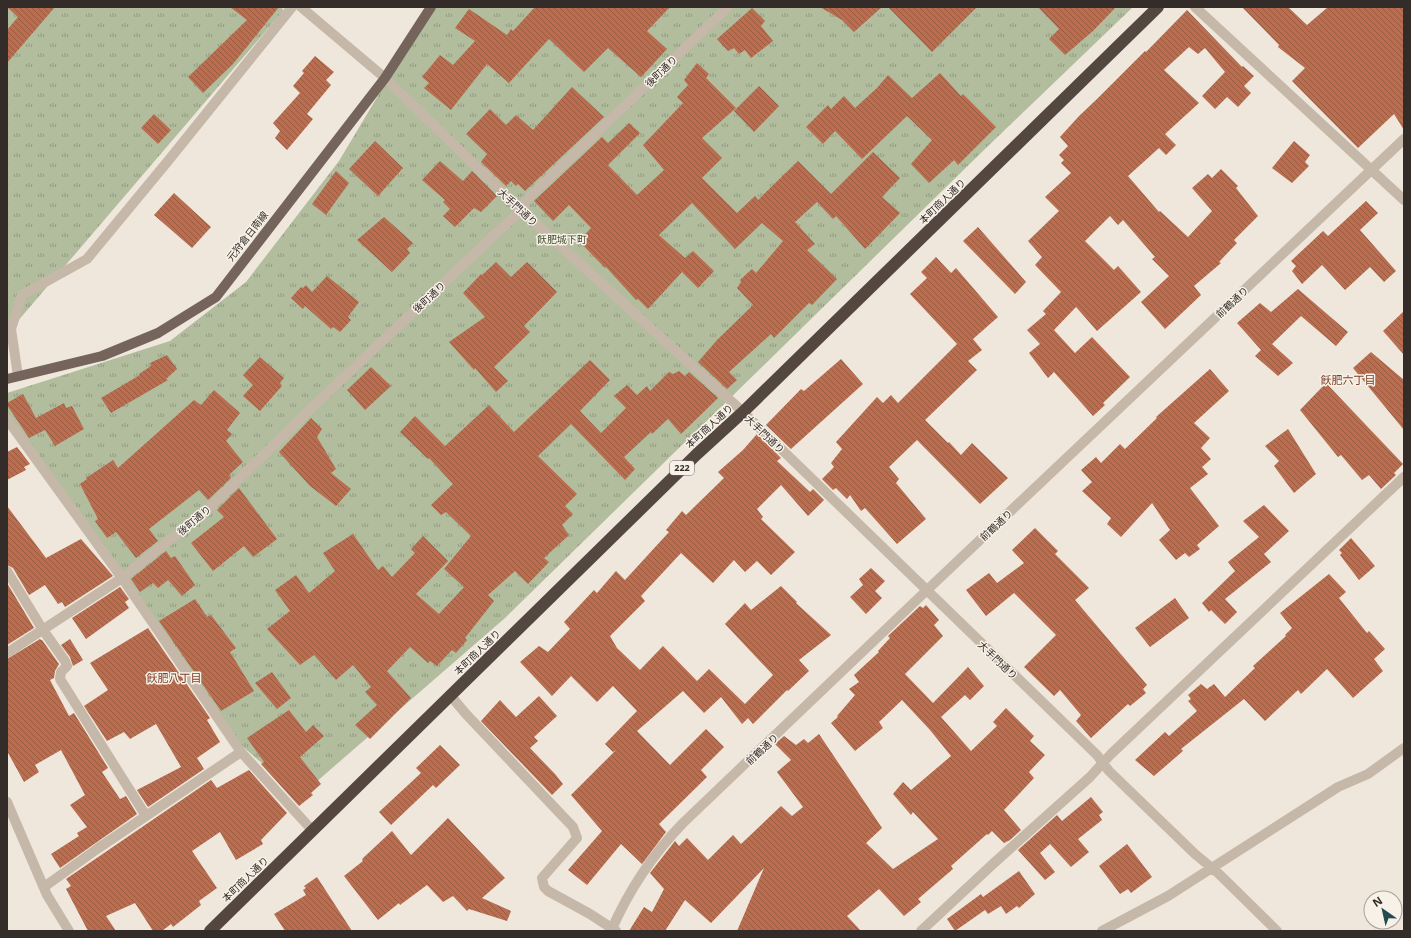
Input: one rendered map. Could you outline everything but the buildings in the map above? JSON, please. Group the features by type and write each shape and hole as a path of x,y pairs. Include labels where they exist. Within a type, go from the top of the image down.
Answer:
{"highway":[{"name":"本町商人通り","path":"210,931 697,454 743,412 1158,7"}],"main road":[{"name":"元狩倉日南線","path":"7,379 109,353 158,333 216,297 385,78 431,7"}],"street":[{"path":"18,376 11,329 22,295 87,259 292,7"},
{"name":"大手門通り","path":"300,7 385,78 520,210 743,412 926,591 1097,755 1109,771 1277,931"},
{"name":"後町通り","path":"7,653 122,578 206,512 324,396 520,210 527,199 728,7"},
{"path":"1195,7 1404,200"},
{"name":"前鶴通り","path":"613,930 638,881 668,838 926,591 1404,139"},
{"path":"7,419 122,578 241,752 312,830"},
{"path":"921,931 1090,777 1404,477"},
{"path":"7,570 43,630 67,666 61,672 60,678 146,816"},
{"path":"450,695 573,828 576,834 577,838 542,878 544,887 548,891 590,914 613,930"},
{"path":"1102,931 1215,871 1338,787 1368,774 1404,748"},
{"path":"44,887 241,752"},
{"path":"7,802 44,887 69,931"}],"green space":[{"path":"7,7 282,7 283,11 11,329 7,324"},
{"name":"飫肥城下町","path":"431,7 1133,7 986,148 505,618 300,796 228,734 7,419 7,393 170,341 246,282 339,161"}],"district":[{"name":"飫肥六丁目","path":"1348,380"},
{"name":"飫肥八丁目","path":"174,678"}]}
